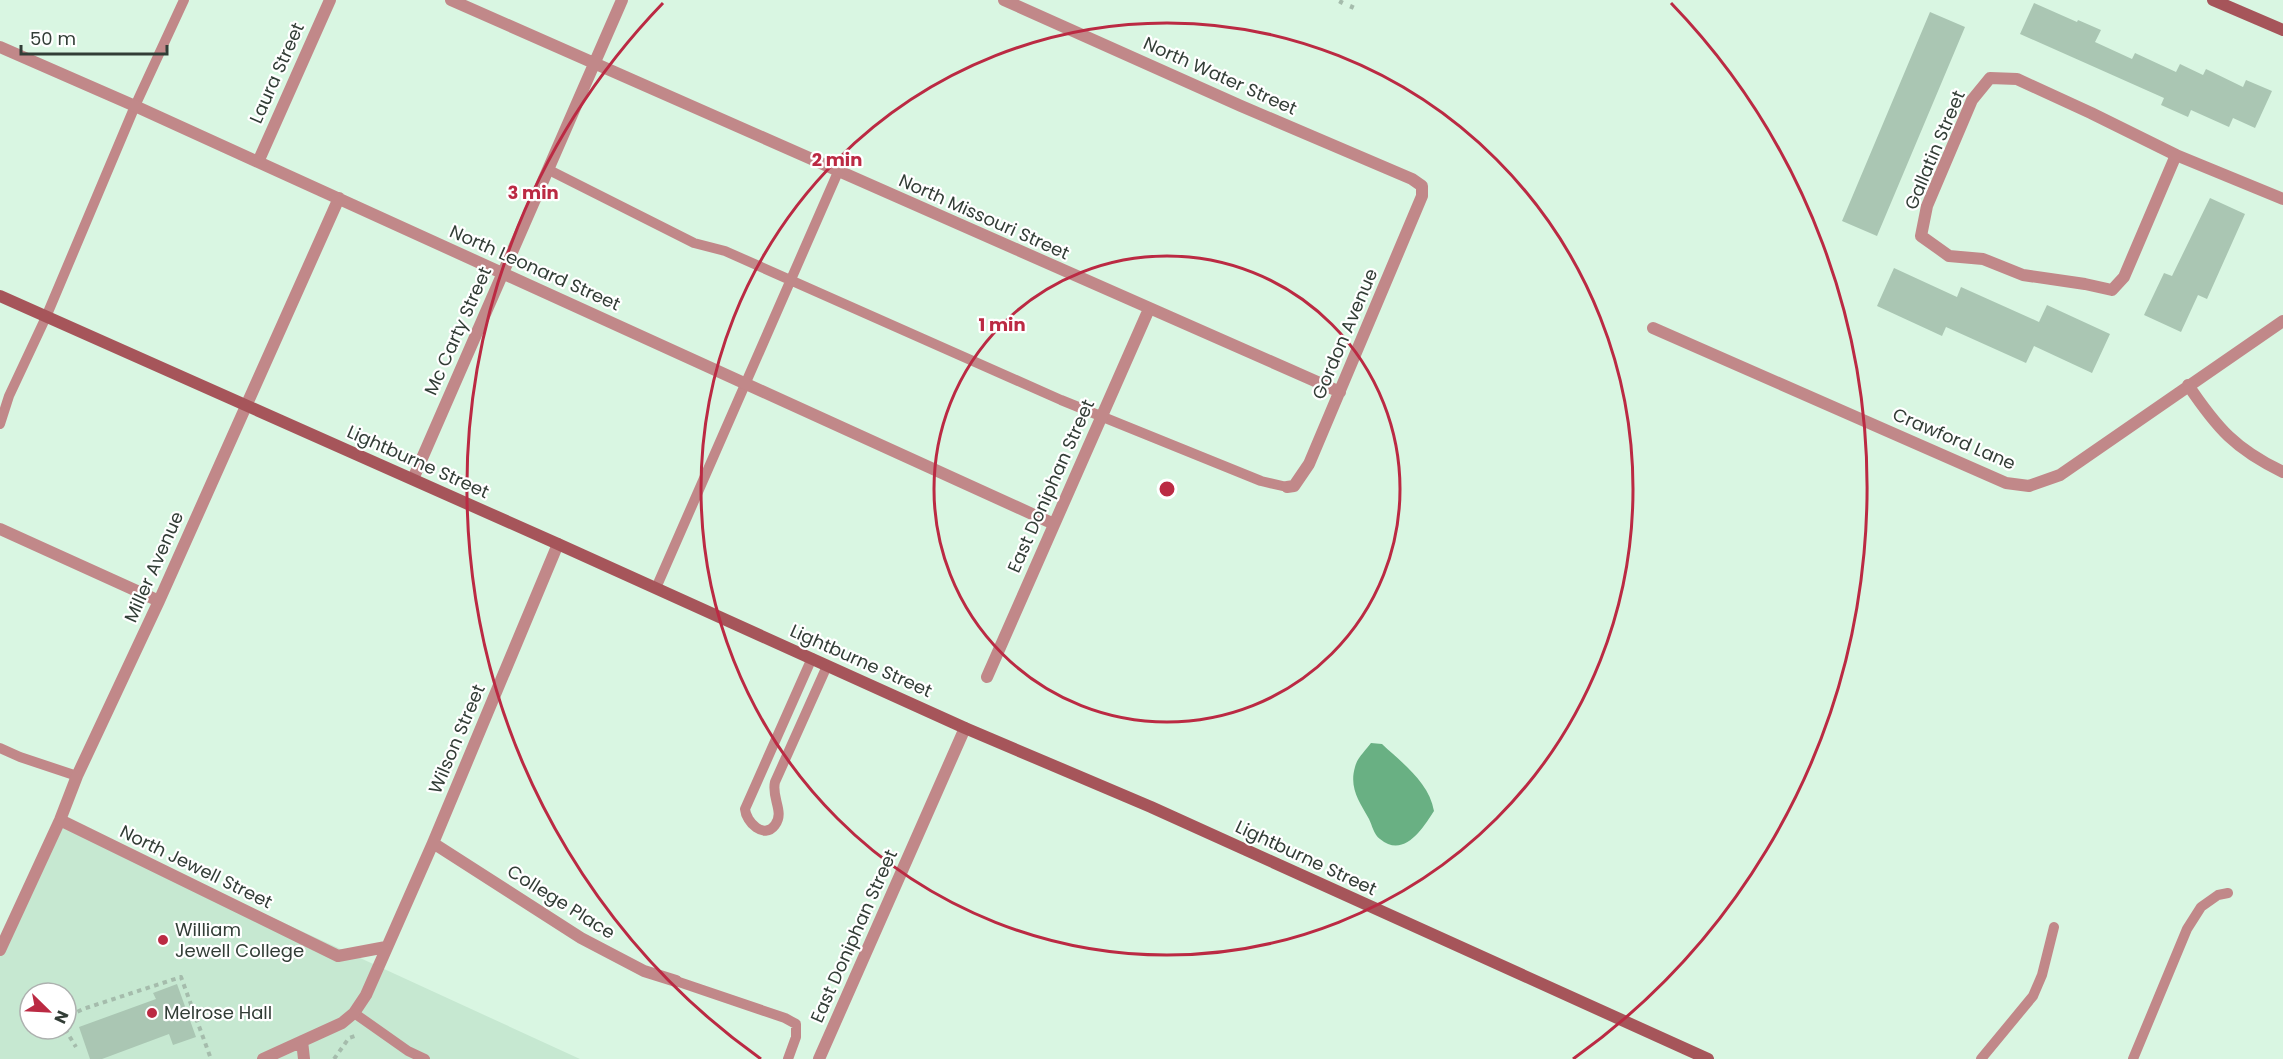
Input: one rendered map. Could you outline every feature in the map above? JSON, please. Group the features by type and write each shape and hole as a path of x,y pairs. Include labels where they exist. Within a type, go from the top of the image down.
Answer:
{"main road":[{"path":"2213,0 2283,30"},
{"name":"Lightburne Street","path":"0,296 413,479 964,728 1151,807 1708,1059"}],"street":[{"name":"Laura Street","path":"258,162 330,0"},
{"name":"North Missouri Street","path":"451,0 1340,392"},
{"name":"Mc Carty Street","path":"413,479 622,0"},
{"name":"North Water Street","path":"1004,0 1412,179 1422,186"},
{"name":"North Leonard Street","path":"0,47 339,198 1054,524"},
{"name":"Gallatin Street","path":"2176,155 2124,277 2112,291 2085,284 2023,275 1983,259 1949,256 1921,236 1927,206 1972,100 1990,78 2017,79 2176,155 2283,199"},
{"name":"Gordon Avenue","path":"1287,487 1294,486 1309,464 1422,196 1422,186"},
{"name":"Miller Avenue","path":"1,944 60,820 77,776 159,601 339,198"},
{"name":"East Doniphan Street","path":"987,677 1149,309"},
{"name":"Crawford Lane","path":"1653,328 2006,483 2029,486 2060,475 2283,321"},
{"path":"2188,385 2213,422 2223,432 2257,459 2283,472"},
{"path":"0,529 159,601"},
{"name":"Wilson Street","path":"354,1013 366,995 433,843 558,544"},
{"name":"East Doniphan Street","path":"819,1059 964,728"},
{"name":"North Jewell Street","path":"60,820 338,956 386,947"},
{"name":"College Place","path":"433,843 581,938 644,971 676,981"},
{"path":"263,1059 331,1029 354,1013"},
{"path":"302,1041 304,1059"}],"lane":[{"path":"0,424 9,396 46,316 135,106 184,0"},
{"path":"549,170 694,243 725,251 920,339 1103,416 1261,481 1287,487"},
{"path":"656,588 838,172"},
{"path":"812,658 745,809 747,820 757,828 765,831 771,829 779,817 773,791 775,782 827,666"},
{"path":"0,748 77,776"},
{"path":"2133,1059 2187,929 2201,907 2218,895 2228,892"},
{"path":"1981,1059 2033,996 2042,975 2054,927"},
{"path":"676,981 785,1018 796,1024 796,1037 788,1059"},
{"path":"354,1013 408,1051 425,1059"}],"path":[{"path":"1351,9 1354,2"},
{"path":"78,1011 181,977 211,1059"},
{"path":"334,1059 349,1038 358,1035"},
{"path":"72,1041 76,1047"}],"shaded area":[{"path":"1371,743 1382,744 1406,766 1421,782 1431,801 1434,811 1418,833 1405,843 1389,844 1378,837 1356,794 1353,781 1355,767"},
{"name":"William Jewell College","path":"60,820 580,1059 0,1059 0,939"}],"building":[{"path":"2034,3 2101,30 2095,42 2132,59 2135,53 2176,72 2180,64 2203,75 2206,69 2243,87 2246,80 2272,91 2255,128 2233,118 2229,127 2191,110 2188,117 2161,105 2164,98 2020,34"},
{"path":"1930,12 1965,27 1877,236 1842,221"},
{"path":"2210,198 2245,214 2207,299 2198,295 2181,332 2144,315 2164,273 2172,276"},
{"path":"1894,268 1957,297 1961,287 2039,322 2047,305 2110,334 2092,373 2034,346 2026,363 1946,327 1942,336 1877,306"},
{"name":"Melrose Hall","path":"177,984 196,1037 173,1045 169,1034 102,1059 90,1059 79,1027 156,999 153,993"}],"place":[{"name":"William Jewell College","path":"163,940"},
{"name":"Melrose Hall","path":"152,1013"}]}
